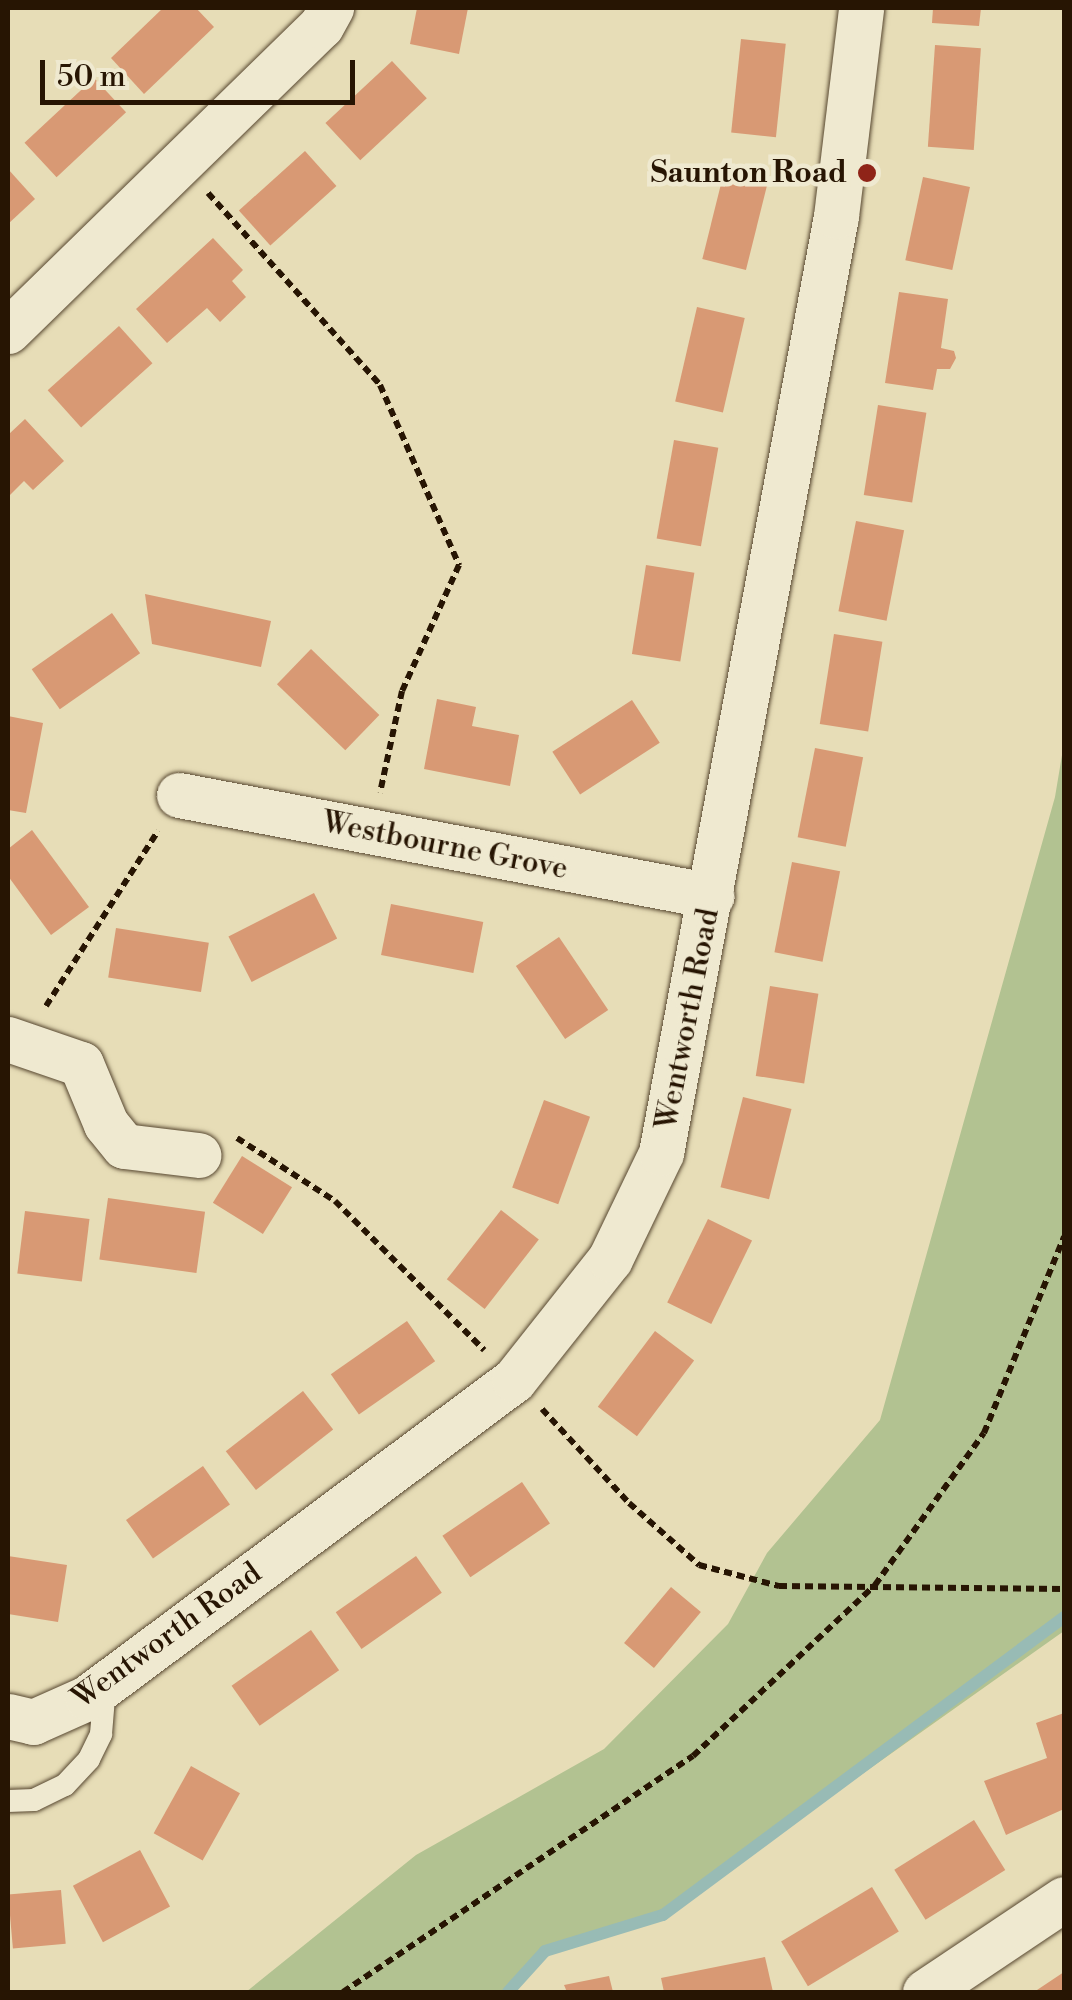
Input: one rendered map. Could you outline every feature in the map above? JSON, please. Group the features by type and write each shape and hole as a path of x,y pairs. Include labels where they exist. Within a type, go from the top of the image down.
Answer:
{"street":[{"path":"8,331 321,26 331,8"},
{"name":"Wentworth Road","path":"8,1716 34,1722 52,1717 105,1685 514,1380 610,1259 661,1153 836,216 861,8"},
{"name":"Westbourne Grove","path":"179,795 712,896"},
{"path":"14,1042 82,1064 106,1124 124,1146 198,1155"},
{"path":"925,1992 1064,1899"}],"lane":[{"path":"8,1801 34,1800 66,1784 89,1759 102,1734 105,1685"}],"path":[{"path":"180,162 380,384 459,564 402,691 372,832"},
{"path":"14,1042 125,888 179,795"},
{"path":"343,1992 693,1756 875,1586 984,1433 1064,1237"},
{"path":"875,1586 1064,1589"}],"green space":[{"path":"1064,743 1064,1631 662,1916 548,1950 509,1992 246,1992 416,1855 604,1749 728,1624 767,1553 880,1420 1055,797"}],"building":[{"path":"163,8 196,8 214,27 144,94 111,58"},
{"path":"417,8 468,8 459,54 410,44"},
{"path":"933,8 981,8 979,26 932,23"},
{"path":"741,39 786,44 776,137 731,132"},
{"path":"935,45 981,48 974,150 928,147"},
{"path":"392,61 427,98 360,160 325,123"},
{"path":"94,78 126,112 57,177 25,143"},
{"path":"305,151 336,186 270,245 239,211"},
{"path":"726,164 770,175 746,270 702,259"},
{"path":"8,169 35,199 8,224"},
{"path":"923,177 970,187 952,270 905,260"},
{"path":"213,238 243,270 232,281 246,297 220,322 207,308 167,343 136,309"},
{"path":"899,292 948,299 941,348 954,351 956,358 950,369 937,369 933,390 885,383"},
{"path":"697,307 745,318 723,413 675,402"},
{"path":"119,326 152,363 81,427 48,390"},
{"path":"878,405 926,413 912,503 864,495"},
{"path":"25,419 64,461 33,490 24,481 8,497 8,435"},
{"path":"674,440 718,448 701,546 657,538"},
{"path":"856,521 904,530 887,621 838,611"},
{"path":"646,565 694,573 680,662 632,654"},
{"path":"145,594 271,621 261,667 152,644"},
{"path":"112,613 140,653 60,709 32,669"},
{"path":"834,634 882,642 868,732 820,724"},
{"path":"311,649 379,715 345,750 277,684"},
{"path":"437,699 476,707 472,726 519,735 510,786 424,769"},
{"path":"632,700 660,743 580,795 552,752"},
{"path":"8,716 43,723 26,813 8,810"},
{"path":"815,748 863,757 846,847 798,837"},
{"path":"32,830 89,907 51,935 8,876 8,849"},
{"path":"792,862 840,871 823,962 774,952"},
{"path":"314,893 337,938 252,982 228,937"},
{"path":"391,904 483,922 473,973 381,955"},
{"path":"116,928 209,943 201,992 108,977"},
{"path":"559,937 608,1010 565,1039 516,966"},
{"path":"770,986 818,994 804,1084 756,1076"},
{"path":"743,1097 792,1109 769,1199 721,1187"},
{"path":"544,1100 590,1117 558,1204 512,1187"},
{"path":"242,1156 292,1187 263,1234 213,1203"},
{"path":"108,1198 205,1212 196,1273 99,1259"},
{"path":"501,1210 539,1240 485,1309 447,1279"},
{"path":"25,1211 90,1219 82,1281 17,1274"},
{"path":"708,1219 752,1240 711,1324 667,1303"},
{"path":"407,1321 435,1361 359,1414 331,1374"},
{"path":"655,1331 694,1360 637,1436 598,1407"},
{"path":"303,1391 333,1430 256,1490 226,1451"},
{"path":"203,1466 230,1505 153,1558 126,1520"},
{"path":"522,1482 550,1523 470,1577 442,1536"},
{"path":"8,1556 67,1565 58,1622 8,1614"},
{"path":"416,1556 442,1593 362,1649 336,1612"},
{"path":"671,1587 701,1612 654,1668 624,1643"},
{"path":"311,1630 339,1670 260,1726 232,1686"},
{"path":"1064,1713 1064,1809 1006,1835 984,1781 1047,1758 1036,1723"},
{"path":"191,1766 240,1793 203,1860 154,1833"},
{"path":"974,1820 1005,1870 926,1920 894,1870"},
{"path":"140,1850 170,1907 103,1942 73,1886"},
{"path":"872,1887 899,1932 808,1986 781,1942"},
{"path":"61,1890 66,1944 13,1948 8,1895"},
{"path":"765,1957 773,1992 664,1992 661,1978"},
{"path":"1064,1972 1064,1992 1034,1992"},
{"path":"609,1976 613,1992 567,1992 564,1985"}],"waterway":[{"path":"508,1992 545,1951 663,1915 1064,1617"}],"place":[{"name":"Saunton Road","path":"867,173"}]}
